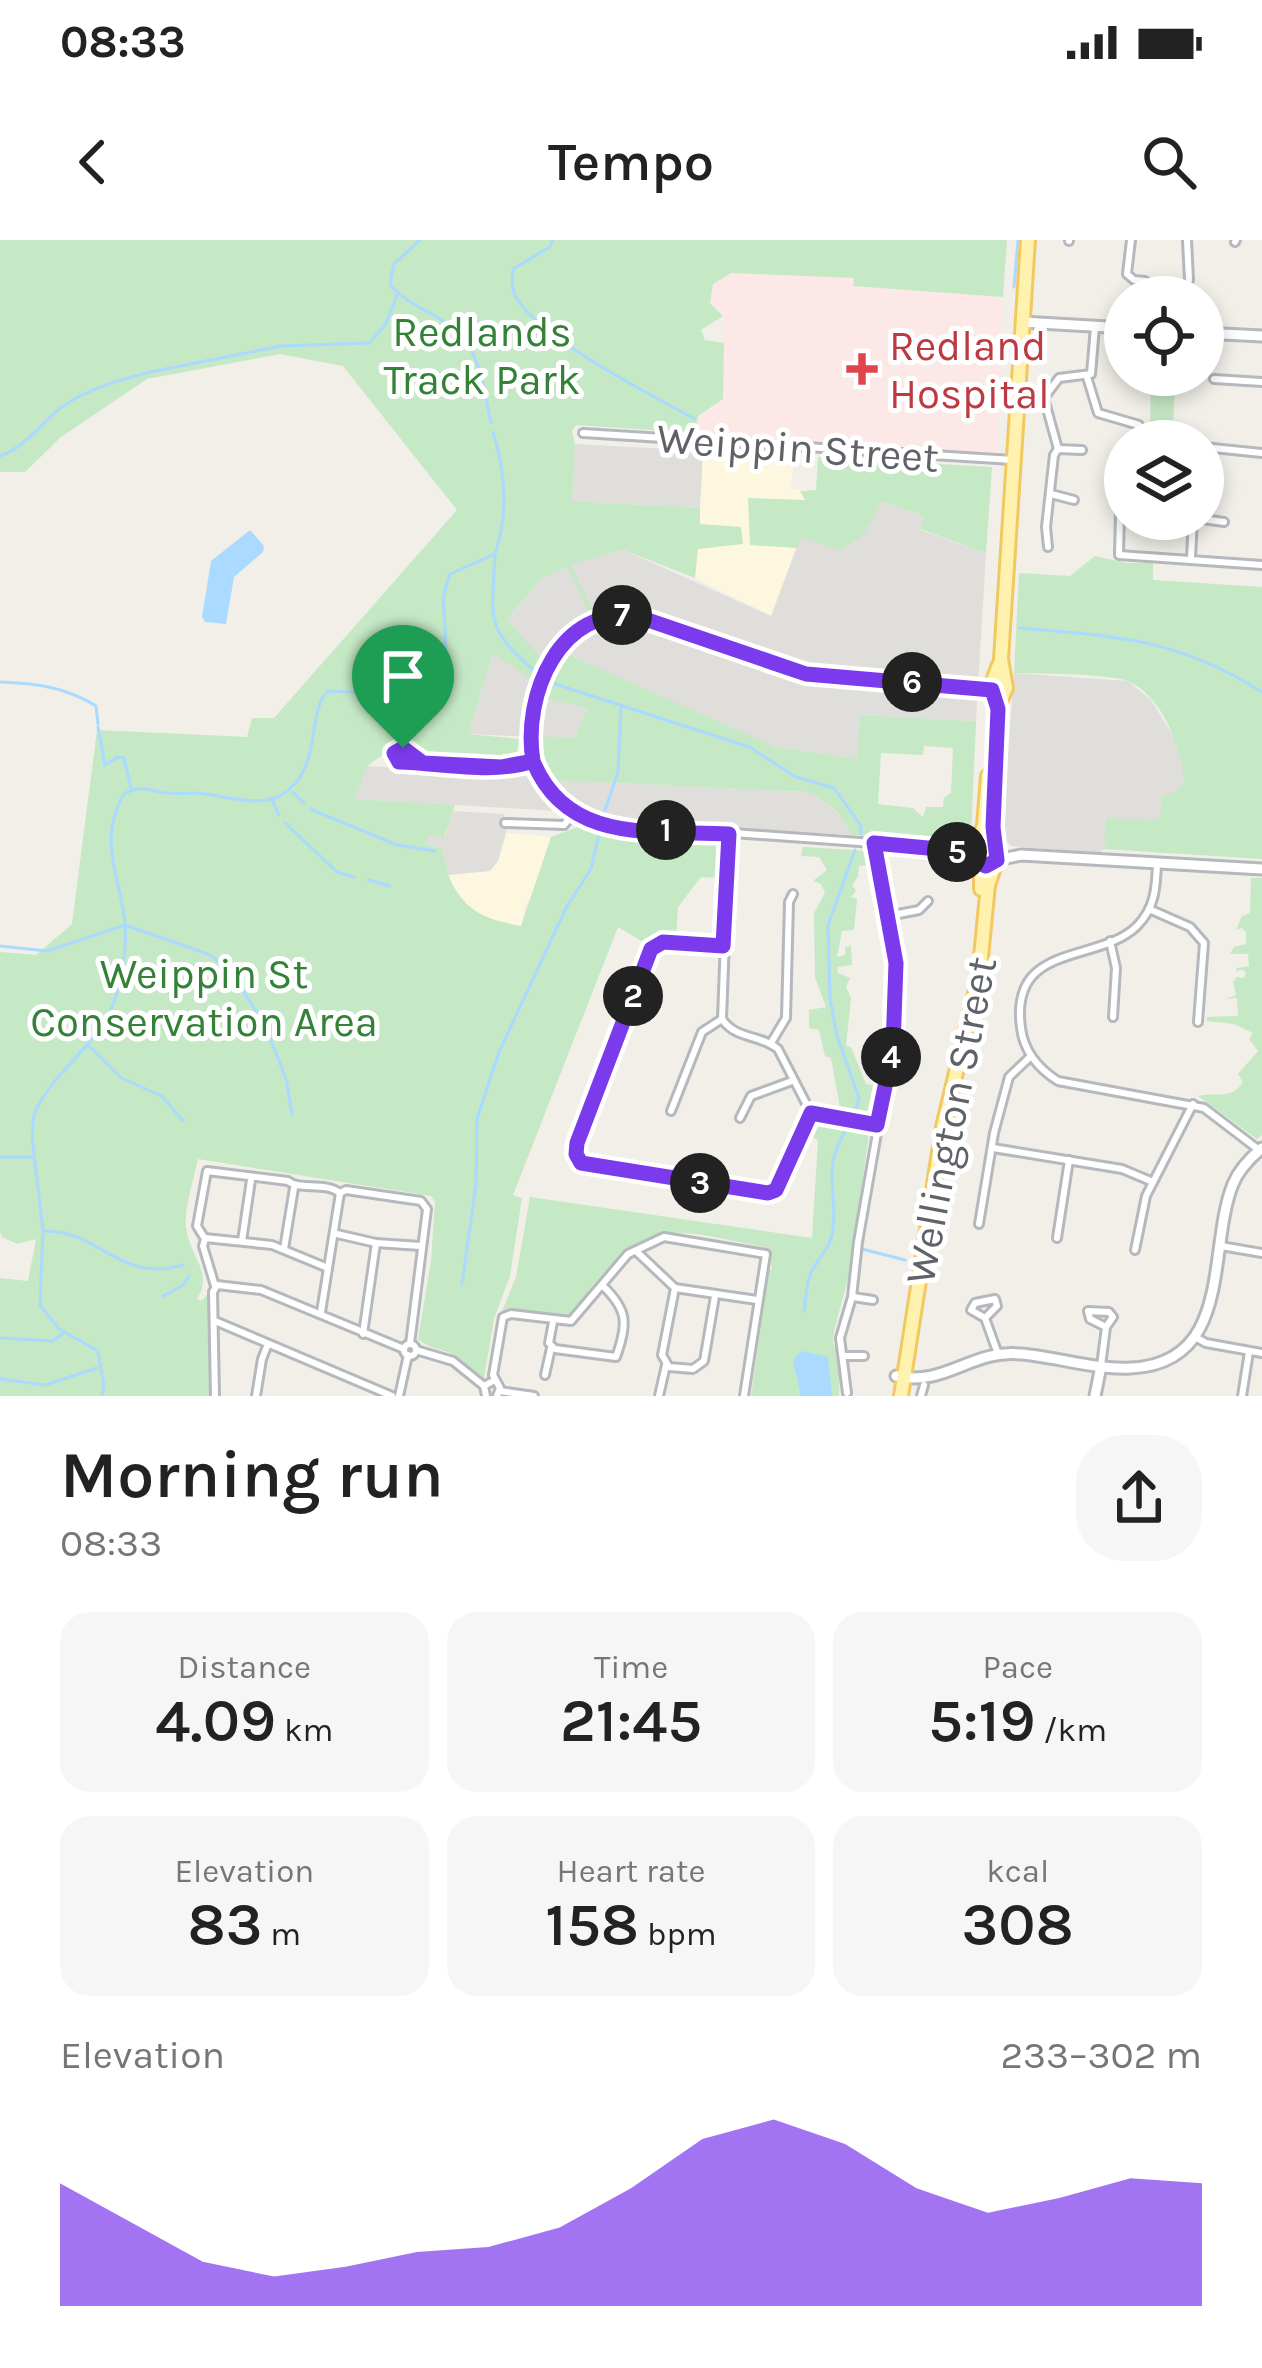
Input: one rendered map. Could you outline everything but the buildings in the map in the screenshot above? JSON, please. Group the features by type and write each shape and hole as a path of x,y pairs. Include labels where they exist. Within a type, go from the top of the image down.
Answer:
{"main road":[{"name":"Wellington Street","path":"899,1385 944,1127 985,944 996,686 1028,240"}],"street":[{"path":"1129,276 1131,240"},
{"path":"1187,240 1190,276"},
{"path":"1022,322 1104,327"},
{"path":"1087,377 1093,369 1095,327"},
{"path":"1224,334 1262,336"},
{"path":"1224,376 1262,382"},
{"path":"1087,377 1098,413 1119,420"},
{"path":"1048,548 1046,527 1058,449 1044,398 1059,378 1087,377"},
{"name":"Weippin Street","path":"583,433 1013,460"},
{"path":"1058,449 1082,450"},
{"path":"1224,449 1262,453"},
{"path":"1051,494 1075,500"},
{"path":"1119,540 1119,555 1262,566"},
{"path":"1191,558 1192,540"},
{"path":"996,686 806,674 639,617 610,616 575,630 551,661 534,707 533,761 550,791 573,814 613,827 1262,869"},
{"path":"423,763 501,767 533,761"},
{"path":"505,823 564,826 573,814"},
{"path":"729,834 722,1019 734,1033 771,1043 782,1053 811,1113"},
{"path":"849,1394 840,1344 842,1321 852,1297 894,1036 895,952 874,843"},
{"path":"899,1385 998,1354 1101,1366 1150,1366 1174,1355 1195,1336 1212,1300 1233,1184 1260,1149 1216,1114 1193,1104 1071,1085 1048,1074 1031,1056 1022,1036 1020,1012 1034,976 1063,955 1129,933 1149,909 1157,864"},
{"path":"771,1043 786,1018 793,894"},
{"path":"888,916 919,910 928,901"},
{"path":"1149,909 1190,927 1204,943 1198,1022"},
{"path":"1110,941 1116,968 1113,1017"},
{"path":"723,946 663,942 651,949 577,1143 578,1159 591,1167 773,1192 811,1113"},
{"path":"671,1111 702,1032 722,1019"},
{"path":"979,1225 1009,1077 1031,1056"},
{"path":"740,1118 751,1096 793,1080"},
{"path":"1135,1250 1142,1207 1193,1104"},
{"path":"811,1113 877,1125"},
{"path":"992,1148 1122,1169 1153,1182"},
{"path":"1057,1238 1069,1160"},
{"path":"214,1396 215,1286 205,1239 197,1226 204,1174 259,1177 294,1186"},
{"path":"242,1241 251,1180"},
{"path":"215,1321 396,1396 409,1350 427,1209 423,1202 294,1186"},
{"path":"284,1249 294,1186"},
{"path":"320,1313 340,1192"},
{"path":"336,1234 421,1246"},
{"path":"215,1286 261,1290 363,1334 453,1361 485,1391 493,1381 505,1316 571,1322 616,1267 664,1237 762,1251 767,1258 744,1396"},
{"path":"205,1239 284,1249 328,1268"},
{"path":"363,1334 376,1243"},
{"path":"1221,1246 1262,1253"},
{"path":"636,1251 675,1288 757,1300"},
{"path":"551,1348 616,1357 624,1314 603,1286"},
{"path":"659,1396 675,1288"},
{"path":"666,1365 693,1369 704,1361 715,1296"},
{"path":"852,1297 874,1300"},
{"path":"985,1318 998,1354"},
{"path":"544,1375 553,1322"},
{"path":"1095,1396 1106,1327"},
{"path":"1195,1336 1206,1343 1262,1353"},
{"path":"256,1396 268,1344"},
{"path":"1242,1396 1250,1351"},
{"path":"844,1356 865,1356"},
{"path":"899,1385 923,1390 962,1365"},
{"path":"493,1381 499,1394 534,1396"}],"shaded area":[{"name":"Redland Hospital","path":"731,273 855,278 854,286 1003,297 997,453 696,433 697,416 723,399 723,316 710,303 713,285"},
{"path":"575,444 703,451 700,508 572,501"},
{"path":"703,451 794,456 791,489 816,491 772,616 695,578"},
{"path":"880,501 925,517 920,530 986,553 976,721 860,715 857,759 776,747 678,706 587,707 576,739 468,734 493,652 535,681 543,659 507,619 540,580 567,565 592,611 570,564 624,550 771,616 801,536 865,533"},
{"path":"1014,673 1128,681 1151,700 1180,747 1184,781 1159,821 1107,818 1100,853 1011,846 1002,837"},
{"path":"367,766 530,776 557,811 354,799"},
{"path":"552,780 806,792 819,796 845,820 852,835 618,822 594,817 566,801"},
{"path":"453,811 504,814 506,833 490,871 446,875 443,848 427,845 429,835 445,837"},
{"path":"506,833 551,837 537,887 524,908 522,926 475,915 446,875 490,871"}],"green space":[{"path":"0,240 1007,240 1003,297 853,286 854,278 731,273 713,284 710,303 723,316 701,330 705,340 724,343 723,399 698,416 696,433 576,425 572,431 572,501 700,508 700,524 741,527 743,544 698,549 695,578 624,550 571,564 593,612 589,614 567,566 540,580 507,619 543,659 535,682 493,653 468,734 519,739 516,759 422,757 401,742 367,766 355,799 455,805 444,838 429,835 427,845 443,848 451,880 466,903 504,923 521,926 551,837 578,827 626,837 723,844 721,878 701,877 678,907 676,938 658,938 648,945 618,927 513,1195 522,1198 510,1276 494,1319 484,1378 453,1355 418,1339 431,1261 435,1202 431,1196 198,1159 186,1227 202,1272 197,1299 209,1293 209,1396 0,1396 0,1278 28,1281 36,1239 17,1244 0,1232 0,952 36,955 72,924 97,730 247,737 252,718 274,718 457,510 343,366 280,354 147,379 61,437 25,472 0,472"},
{"path":"1151,396 1174,396 1173,420 1150,420"},
{"path":"818,457 992,467 986,553 920,529 925,517 881,501 865,533 840,551 802,537 797,548 750,545 748,498 805,500 800,491 816,490"},
{"path":"1095,556 1153,563 1153,580 1262,587 1262,859 1104,849 1106,818 1159,820 1162,796 1177,791 1184,781 1168,725 1152,700 1130,682 1091,675 1014,673 1019,573 1070,576"},
{"path":"567,654 776,747 857,759 860,715 976,721 971,837 965,841 852,835 834,809 806,792 552,780 541,761 538,736 575,738 587,708 545,698","holes":["924,746 953,748 951,793 943,807 926,807 923,817 913,808 878,804 881,753 923,755"]},
{"path":"803,847 869,851 872,865 859,866 852,885 856,891 851,897 857,899 854,930 842,931 837,957 851,946 852,965 837,967 838,973 850,978 846,1046 851,1047 866,1084 878,1086 872,1117 841,1113 831,1058 825,1056 819,1030 809,1028 809,1010 826,1007 815,977 814,913 825,893 813,881 827,870 819,857 801,856"},
{"path":"1251,878 1262,878 1262,1135 1257,1139 1198,1096 1234,1091 1243,1082 1238,1074 1258,1051 1249,1039 1253,1033 1234,1024 1207,1021 1207,1017 1238,1016 1237,998 1225,999 1236,995 1233,982 1246,973 1236,972 1237,968 1249,966 1248,954 1230,954 1234,947 1246,944 1246,932 1236,930 1242,916 1250,913"},
{"path":"817,1121 869,1134 850,1271 834,1331 833,1343 840,1357 839,1396 751,1396 772,1269 764,1247 692,1234 654,1236 612,1265 570,1318 510,1311 500,1316 516,1277 530,1197 812,1238 818,1140 808,1135"}],"water":[{"path":"250,530 264,546 263,552 234,577 226,624 205,622 211,561"},
{"path":"801,1351 828,1357 832,1396 801,1396 793,1361"}],"waterway":[{"path":"420,240 394,264 390,284 462,336 479,370 491,422"},
{"path":"553,240 550,247 513,269 514,294 529,313 598,365 695,419"},
{"path":"1014,287 1018,240"},
{"path":"150,372 281,346 369,343 385,325 398,293"},
{"path":"0,456 22,444 73,400 147,373"},
{"path":"35,1112 103,1023 118,988 125,931 111,843 124,794 141,789 243,800 277,797 298,780 305,767 318,711 328,691 397,690 429,677 440,666 445,650 443,605 450,574 495,554 499,539 504,493 493,432"},
{"path":"495,555 495,622 508,645 537,673"},
{"path":"1019,628 1116,638 1173,650 1262,692"},
{"path":"0,682 73,694 96,706 98,724"},
{"path":"552,683 749,747 796,777 834,788 861,826 861,834"},
{"path":"603,816 618,772 621,706"},
{"path":"98,727 105,765 124,758 131,788"},
{"path":"293,792 304,803"},
{"path":"272,800 279,815"},
{"path":"310,809 397,845 435,851"},
{"path":"285,823 337,872 354,877"},
{"path":"476,1182 477,1119 499,1052 567,906 591,869 600,830"},
{"path":"854,1117 859,1098 837,1036 830,999 828,925 855,850"},
{"path":"369,880 390,886"},
{"path":"0,946 47,951 125,925 208,954 229,969 265,1025 286,1079 292,1114"},
{"path":"88,1045 121,1078 162,1096 183,1121"},
{"path":"34,1115 32,1137 43,1231 40,1305 59,1329 98,1351 102,1396"},
{"path":"804,1311 809,1277 832,1237 832,1167 848,1126"},
{"path":"0,1157 34,1157"},
{"path":"462,1284 476,1185"},
{"path":"45,1231 81,1239 143,1268 183,1265"},
{"path":"862,1249 905,1260"},
{"path":"163,1296 189,1276"},
{"path":"0,1338 53,1341 62,1334"},
{"path":"0,1379 45,1385 97,1368"}],"place":[{"name":"Redland Hospital","path":"862,369"}],"route":[{"path":"403,748 394,753 399,762 501,767 523,765 533,761 534,707 556,651 575,630 610,616 639,617 806,674 992,690 998,709 993,827 997,860 986,866 949,850 874,843 896,963 893,1048 877,1125 811,1113 776,1190 768,1193 581,1163 575,1148 651,949 663,942 723,946 729,834 602,826 563,806 533,761 501,767 423,763 403,748"}],"park label":[{"name":"Redlands Track Park","path":"482,355"},
{"name":"Weippin St Conservation Area","path":"204,998"}]}
